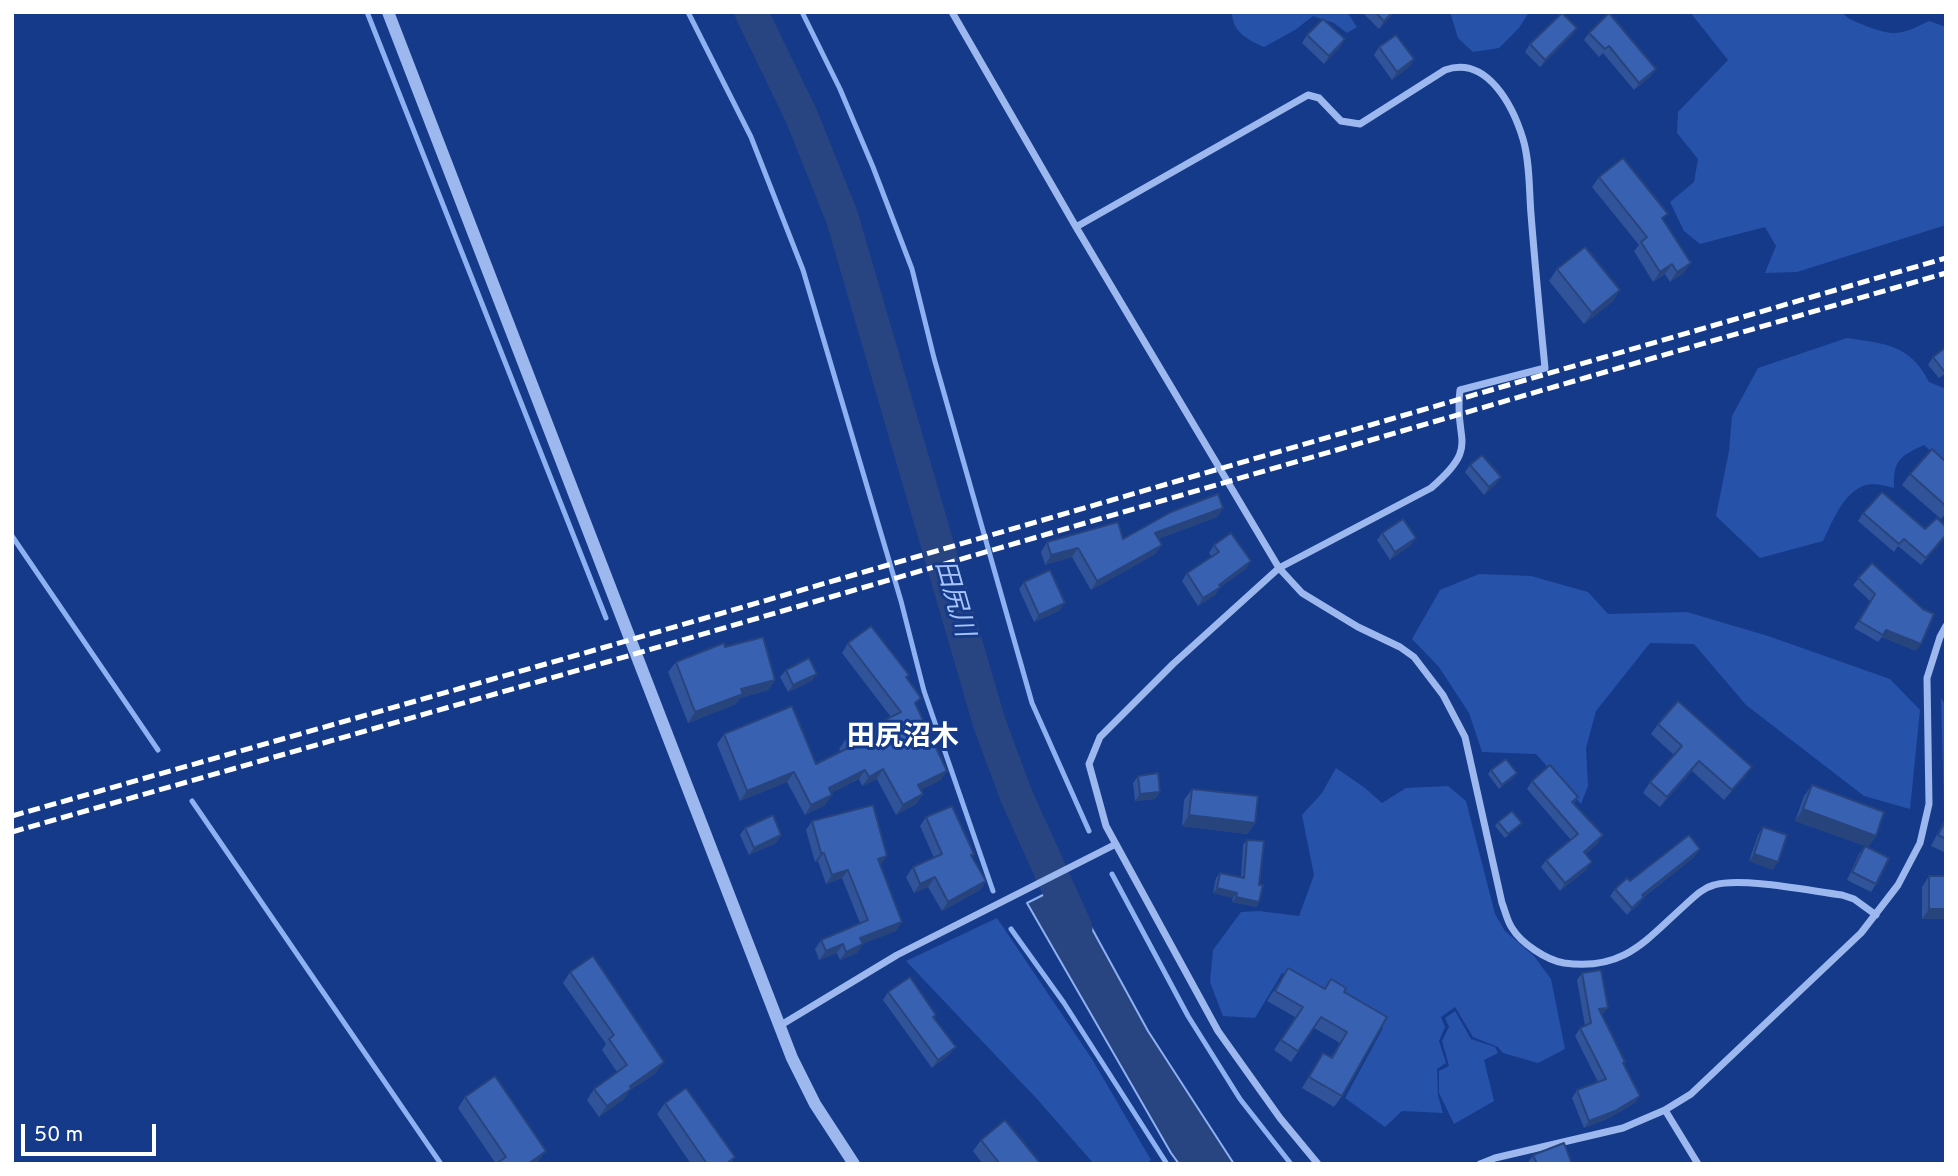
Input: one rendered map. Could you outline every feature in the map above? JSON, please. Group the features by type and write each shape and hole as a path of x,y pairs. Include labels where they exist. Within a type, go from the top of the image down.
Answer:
{"street":[{"path":"388,12 792,1059 815,1104 854,1164"},
{"path":"952,12 1076,227 1279,568 1302,593 1357,627 1400,647 1414,657 1443,695 1465,737 1502,902 1512,928 1530,945 1554,961 1581,965 1604,963 1622,957 1639,946 1697,894 1711,886 1731,882 1842,895 1854,899 1876,915"},
{"path":"1076,227 1308,95 1319,97 1341,121 1360,124 1445,70 1457,66 1474,70 1488,78 1503,95 1524,141 1545,368 1460,390 1458,402 1464,444 1459,458 1447,474 1431,488 1279,568 1173,664 1100,737 1089,764 1106,826 1218,1031 1280,1118 1318,1164"},
{"path":"1480,1164 1494,1158 1623,1128 1665,1110 1690,1094 1852,943 1898,885 1920,843 1929,804 1927,678 1946,626"},
{"path":"781,1025 897,955 1116,844"},
{"path":"1665,1110 1698,1164"}],"shaded area":[{"path":"1232,12 1347,12 1357,27 1347,33 1334,23 1313,16 1295,30 1264,47 1238,30"},
{"path":"1450,12 1529,12 1519,28 1499,48 1473,52 1458,38"},
{"path":"1690,12 1842,12 1856,22 1891,33 1904,32 1929,21 1946,27 1946,225 1797,272 1765,273 1776,246 1765,227 1700,244 1684,231 1670,202 1694,182 1698,159 1677,133 1678,112 1728,60"},
{"path":"1847,338 1885,345 1905,353 1922,369 1929,382 1944,388 1946,465 1924,445 1916,449 1904,456 1897,465 1894,488 1869,484 1851,494 1840,508 1823,541 1760,558 1716,516 1729,451 1732,416 1758,368"},
{"path":"1479,574 1531,576 1588,592 1608,614 1687,612 1768,636 1890,679 1920,710 1910,809 1864,796 1746,705 1694,644 1650,643 1596,711 1586,748 1588,786 1581,804 1536,754 1482,752 1469,713 1439,667 1412,639 1440,590"},
{"path":"1941,698 1946,706 1946,810 1944,809"},
{"path":"1336,768 1382,803 1406,788 1448,786 1466,801 1495,914 1505,931 1534,956 1551,979 1565,1049 1538,1063 1503,1053 1498,1047 1473,1037 1455,1007 1441,1017 1445,1027 1439,1041 1446,1063 1437,1069 1438,1096 1443,1113 1402,1111 1385,1127 1345,1098 1383,1028 1336,993 1320,986 1309,990 1282,973 1255,1018 1223,1016 1210,982 1213,950 1241,912 1259,911 1299,916 1314,875 1302,815 1322,793"},
{"path":"1067,883 1148,1031 1234,1164 1179,1164 1171,1153 1027,903"},
{"path":"997,918 1092,1059 1151,1160 1146,1164 1094,1164 1037,1099 906,961"},
{"path":"1455,1011 1471,1039 1495,1047 1498,1053 1484,1060 1494,1101 1454,1124 1439,1093 1439,1071 1449,1066 1442,1041 1449,1027 1445,1018"}],"building":[{"path":"1375,12 1393,12 1384,21"},
{"path":"1562,13 1577,28 1545,60 1530,44"},
{"path":"1609,13 1656,69 1639,83 1609,46 1605,49 1589,33"},
{"path":"1323,19 1345,39 1329,56 1307,35"},
{"path":"1396,35 1414,59 1397,72 1379,47"},
{"path":"1623,158 1668,214 1662,218 1691,263 1677,272 1672,264 1660,272 1641,242 1647,237 1599,177"},
{"path":"1585,247 1620,290 1592,313 1557,269"},
{"path":"1946,347 1946,370 1944,371 1933,357"},
{"path":"1932,449 1946,462 1946,506 1910,474"},
{"path":"1482,455 1501,477 1489,487 1470,465"},
{"path":"1882,492 1925,529 1937,518 1946,527 1946,535 1926,558 1904,539 1899,544 1863,513"},
{"path":"1218,494 1223,508 1155,533 1162,545 1097,581 1078,548 1051,555 1047,542 1118,522 1123,539 1171,512"},
{"path":"1403,519 1416,538 1395,552 1382,533"},
{"path":"1231,533 1251,561 1219,585 1221,587 1203,598 1187,573 1219,552 1214,545"},
{"path":"1872,563 1923,609 1934,614 1921,644 1886,630 1883,635 1859,621 1875,594 1858,578"},
{"path":"1050,570 1065,603 1039,615 1024,582"},
{"path":"871,626 909,675 906,677 921,698 915,703 947,771 918,785 923,794 903,805 883,769 869,777 865,770 829,788 832,795 811,805 794,772 747,791 724,734 792,706 816,764 850,747 846,739 901,712 848,643"},
{"path":"763,637 775,680 741,689 743,694 695,712 676,662 724,643 725,647"},
{"path":"809,658 817,674 793,685 786,670"},
{"path":"1678,701 1752,767 1732,790 1699,761 1667,797 1650,782 1682,746 1658,724"},
{"path":"1506,759 1517,773 1502,785 1491,770"},
{"path":"1550,765 1578,797 1572,802 1603,835 1584,852 1592,862 1565,883 1546,860 1578,834 1532,781"},
{"path":"1158,773 1160,792 1140,794 1138,776"},
{"path":"1812,785 1884,812 1876,836 1803,809"},
{"path":"1192,789 1258,796 1255,823 1189,815"},
{"path":"873,805 887,856 878,859 902,922 860,938 863,944 846,952 843,944 826,951 821,940 868,920 848,870 832,875 824,853 821,853 812,821"},
{"path":"952,806 974,854 971,855 986,881 948,902 935,877 920,884 913,867 942,854 926,817"},
{"path":"1512,811 1522,823 1508,834 1498,822"},
{"path":"773,815 781,835 754,848 745,828"},
{"path":"1946,820 1946,839 1938,835"},
{"path":"1763,827 1787,835 1778,862 1754,854"},
{"path":"1689,835 1700,849 1642,895 1644,897 1632,908 1615,889 1627,878 1630,881"},
{"path":"1247,840 1264,841 1259,885 1263,885 1259,902 1236,897 1237,893 1217,888 1220,873 1244,878"},
{"path":"1865,846 1889,858 1876,884 1852,872"},
{"path":"1929,876 1946,876 1946,909 1929,909"},
{"path":"593,956 664,1062 607,1106 594,1089 627,1065 609,1039 614,1035 570,972"},
{"path":"1288,968 1325,989 1331,979 1346,988 1344,992 1387,1017 1342,1096 1309,1077 1323,1053 1332,1058 1347,1032 1321,1017 1298,1051 1281,1040 1303,1007 1275,991"},
{"path":"1601,970 1608,1008 1599,1009 1640,1096 1615,1111 1589,1121 1577,1090 1606,1079 1580,1028 1591,1023 1582,973"},
{"path":"910,977 936,1015 933,1017 956,1047 938,1060 888,992"},
{"path":"495,1076 546,1151 528,1164 496,1164 506,1157 465,1097"},
{"path":"686,1088 735,1157 726,1164 707,1164 665,1103"},
{"path":"1005,1120 1041,1164 1000,1164 981,1140"},
{"path":"1564,1143 1572,1164 1537,1164 1533,1155"}],"waterway":[{"path":"367,12 606,618"},
{"path":"688,12 751,137 803,270 901,601 924,691 993,891"},
{"name":"田尻川","path":"751,12 801,115 842,217 989,722 1016,795 1076,928"},
{"path":"802,12 840,89 912,269 934,358 1032,703 1089,831"},
{"path":"12,536 158,750"},
{"path":"192,801 441,1164"},
{"path":"1112,874 1188,1016 1240,1099 1291,1164"},
{"path":"1011,929 1064,1003 1167,1164"}],"railway":[{"path":"12,816 602,648 1946,258"},
{"path":"12,832 1946,273"}],"district":[{"name":"田尻沼木","path":"903,739"}]}
